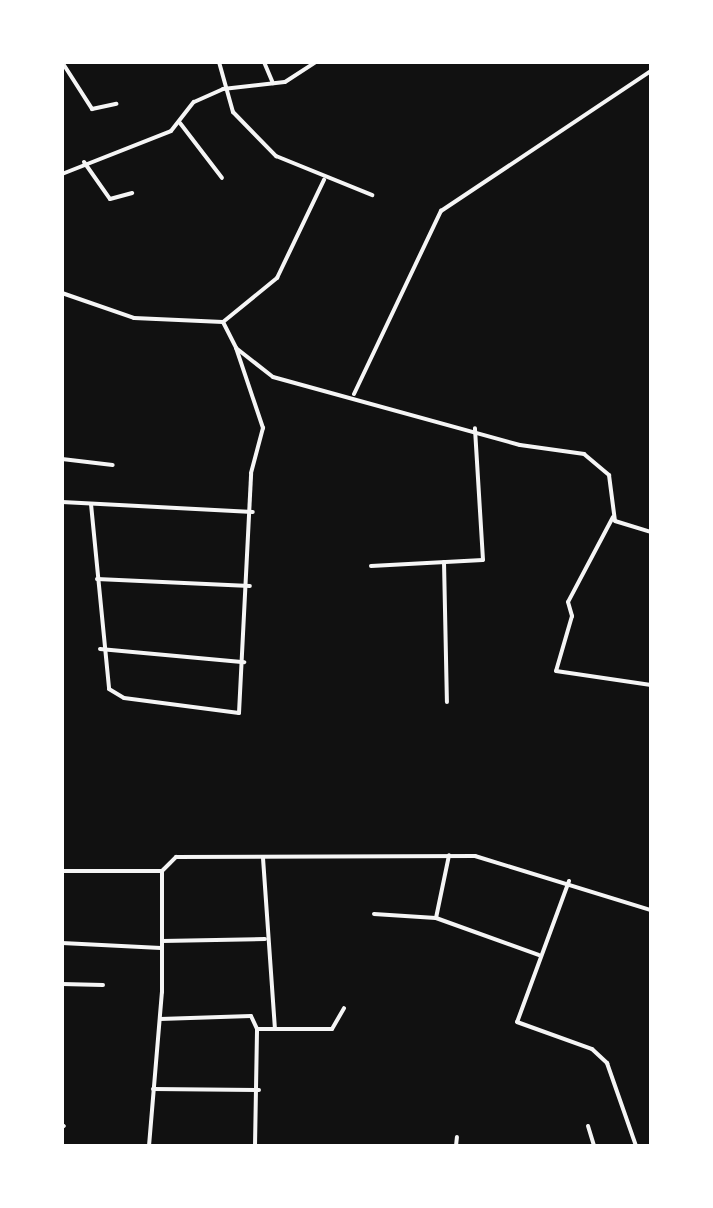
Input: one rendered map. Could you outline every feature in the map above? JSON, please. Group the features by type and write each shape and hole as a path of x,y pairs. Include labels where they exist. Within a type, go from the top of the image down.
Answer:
{"street":[{"path":"62,62 92,109 116,104"},
{"path":"219,62 223,89 258,140 324,180 372,195"},
{"path":"264,62 273,83"},
{"path":"62,174 180,123 194,102 223,89 273,83 316,62"},
{"path":"354,394 441,211 651,71"},
{"path":"180,123 222,178"},
{"path":"84,162 110,199 132,193"},
{"path":"62,293 134,318 223,322 272,285 324,180"},
{"path":"91,504 100,649 115,696 233,713 242,710 253,512 251,473 263,428 236,348 223,322"},
{"path":"236,348 273,377 354,394 596,461 612,483 613,517 568,602 572,616 556,671 651,685"},
{"path":"371,566 471,562 485,553 475,428"},
{"path":"62,459 113,465"},
{"path":"62,502 253,512"},
{"path":"613,517 624,529 651,532"},
{"path":"444,562 447,702"},
{"path":"97,579 250,586"},
{"path":"100,649 244,662"},
{"path":"436,918 449,855"},
{"path":"149,1146 160,1019 162,871 168,858 449,855 497,858 651,910"},
{"path":"263,858 265,939 275,1028"},
{"path":"62,871 162,871"},
{"path":"557,873 569,881"},
{"path":"569,881 539,955 517,1022 592,1049 607,1063 636,1146"},
{"path":"374,914 436,918 539,955"},
{"path":"162,941 265,939"},
{"path":"62,943 161,948"},
{"path":"62,984 103,985"},
{"path":"257,1029 336,1028 344,1008"},
{"path":"160,1019 251,1016 257,1029 259,1090 255,1146"},
{"path":"153,1089 259,1090"},
{"path":"588,1126 594,1146"},
{"path":"456,1146 457,1137"}]}
